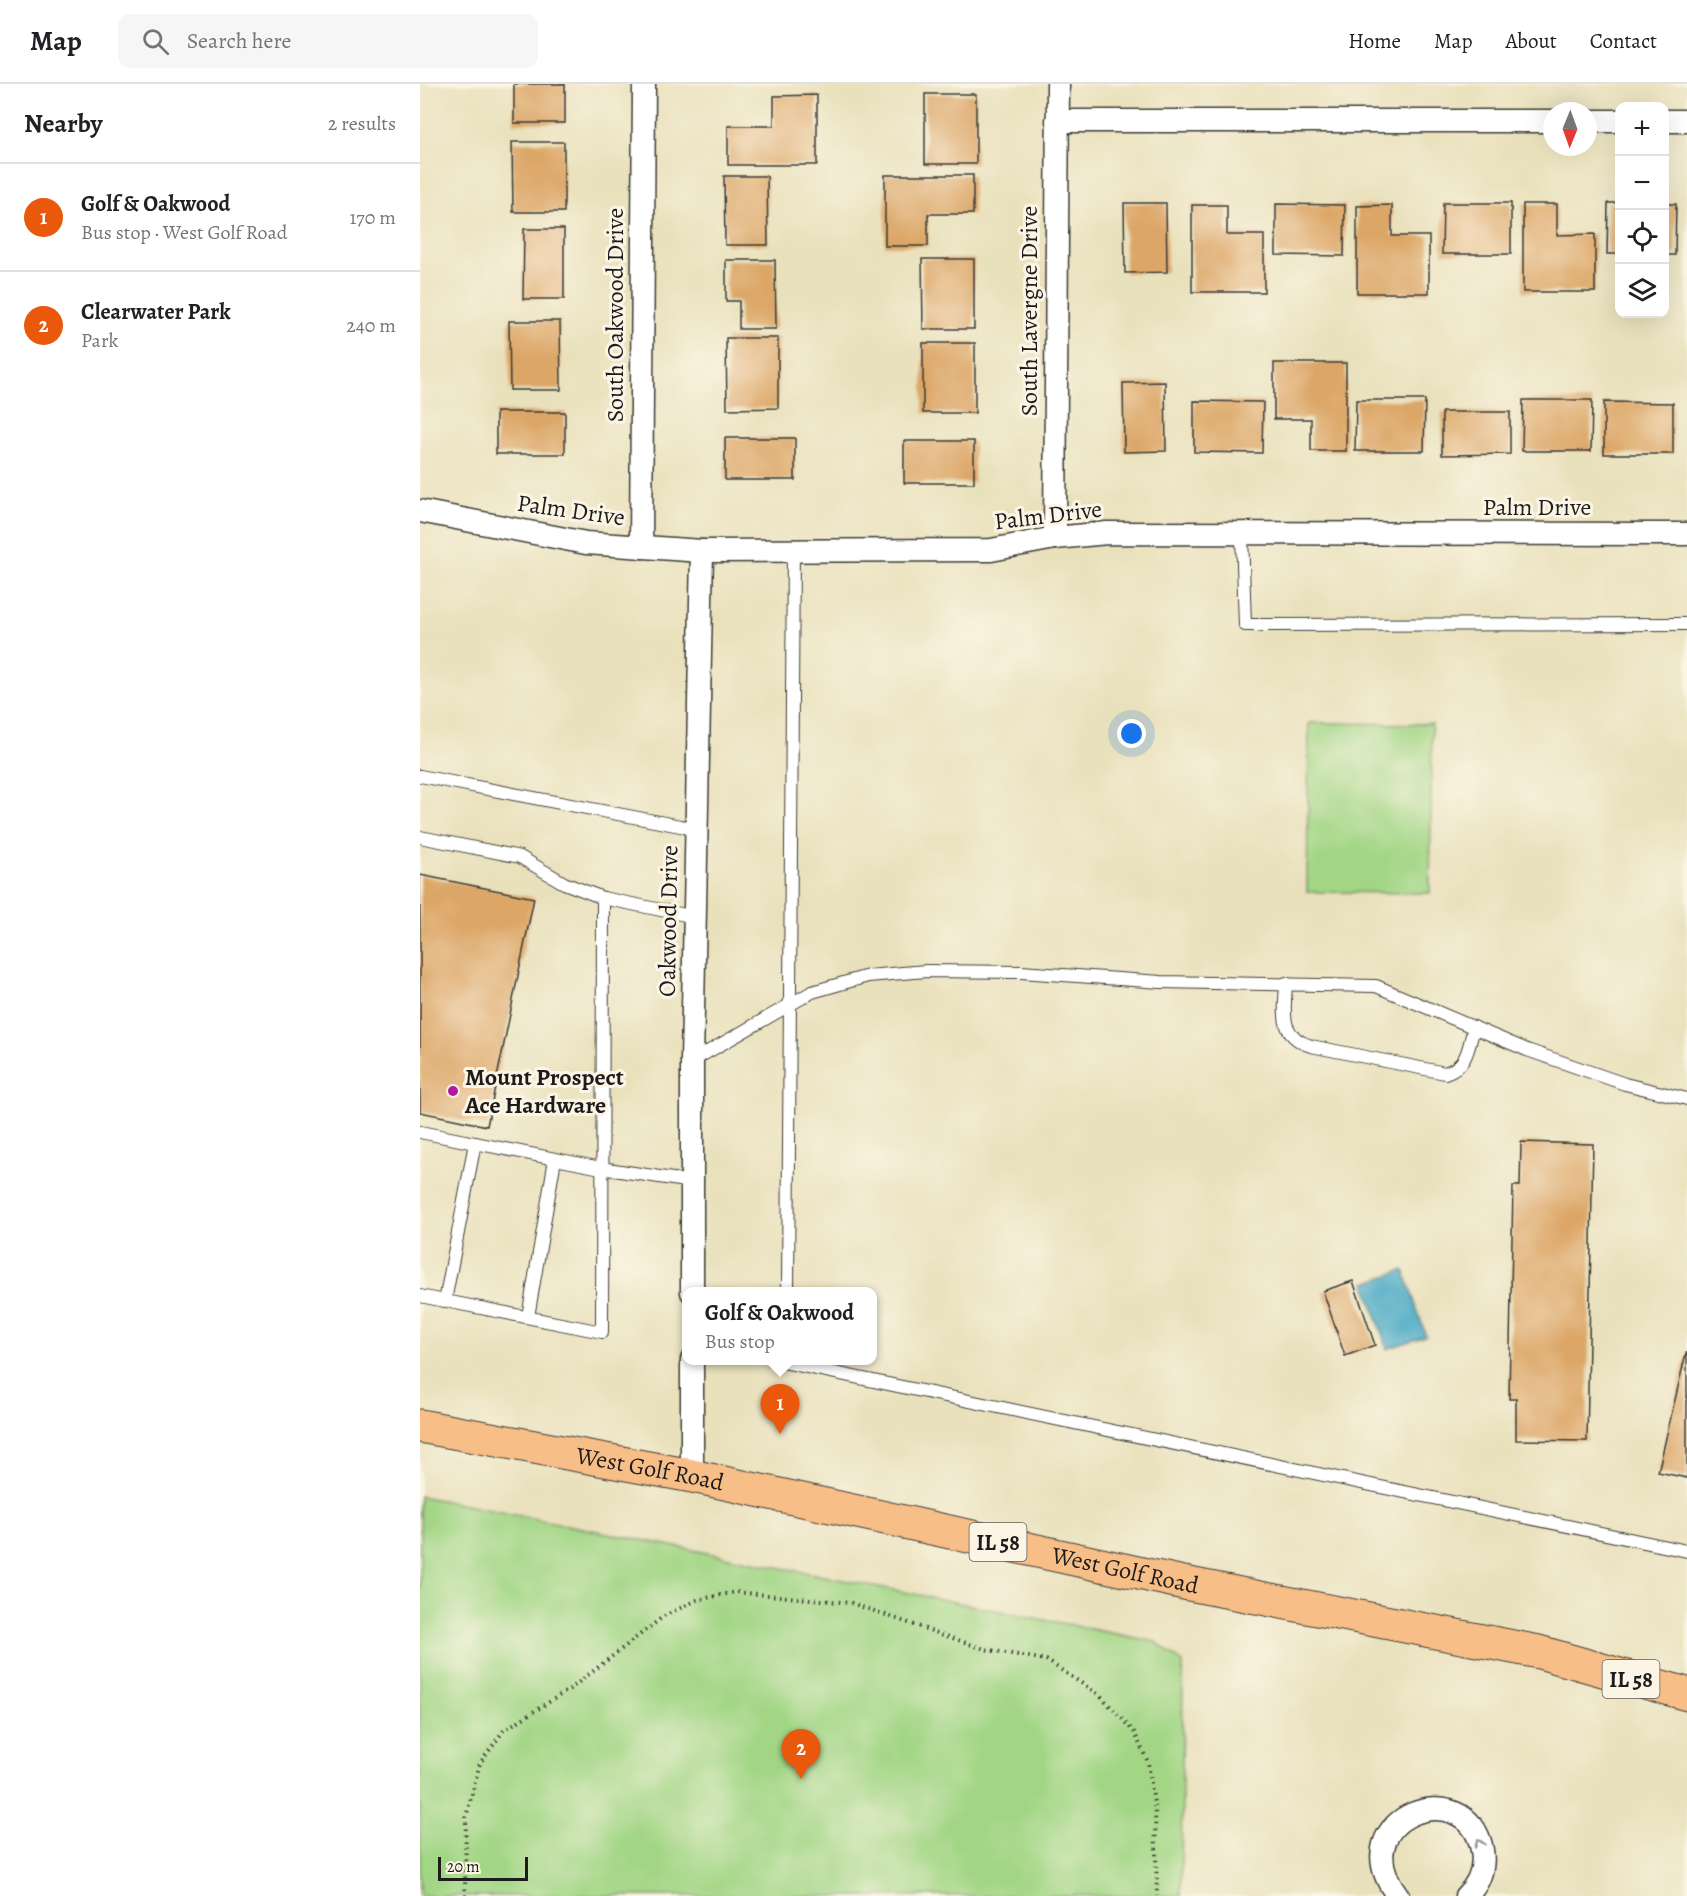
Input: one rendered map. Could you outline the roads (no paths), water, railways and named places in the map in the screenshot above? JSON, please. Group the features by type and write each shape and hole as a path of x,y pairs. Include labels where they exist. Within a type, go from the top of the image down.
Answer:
{"main road":[{"name":"West Golf Road","path":"420,1426 692,1476 1184,1583 1539,1653 1687,1694"}],"street":[{"name":"South Oakwood Drive","path":"640,547 644,84"},
{"name":"South Lavergne Drive","path":"1055,538 1058,84"},
{"path":"1058,121 1543,121"},
{"path":"1597,121 1615,121"},
{"path":"1669,121 1687,121"},
{"name":"Palm Drive","path":"420,511 547,537 702,551 991,550 1055,538 1107,533 1687,534"},
{"name":"Oakwood Drive","path":"692,1287 692,1061 702,551"},
{"path":"692,1365 692,1476"},
{"path":"1398,1896 1388,1883 1382,1867 1382,1850 1388,1834 1399,1821 1413,1812 1430,1809 1446,1810 1461,1817 1473,1829 1481,1844 1483,1860 1480,1876 1466,1896"}],"lane":[{"path":"1242,534 1245,625 1687,624"},
{"path":"788,1287 793,549"},
{"path":"420,776 696,829"},
{"path":"420,837 520,857 564,883 603,898 695,917"},
{"path":"420,1296 602,1332 603,898"},
{"path":"692,1061 813,992 868,976 926,971 1021,972 1161,982 1376,986 1527,1050 1625,1084 1687,1099"},
{"path":"1286,983 1285,1024 1298,1042 1311,1046 1445,1073 1458,1069 1465,1061 1474,1027"},
{"path":"420,1132 601,1168 692,1182"},
{"path":"445,1300 475,1143"},
{"path":"528,1317 555,1159"},
{"path":"802,1365 1687,1551"}],"water":[{"path":"1404,1270 1426,1336 1387,1349 1365,1283"}],"place":[{"name":"Mount Prospect Ace Hardware","path":"453,1091"},
{"name":"Golf & Oakwood","path":"780,1434"},
{"name":"Clearwater Park","path":"801,1779"}]}
